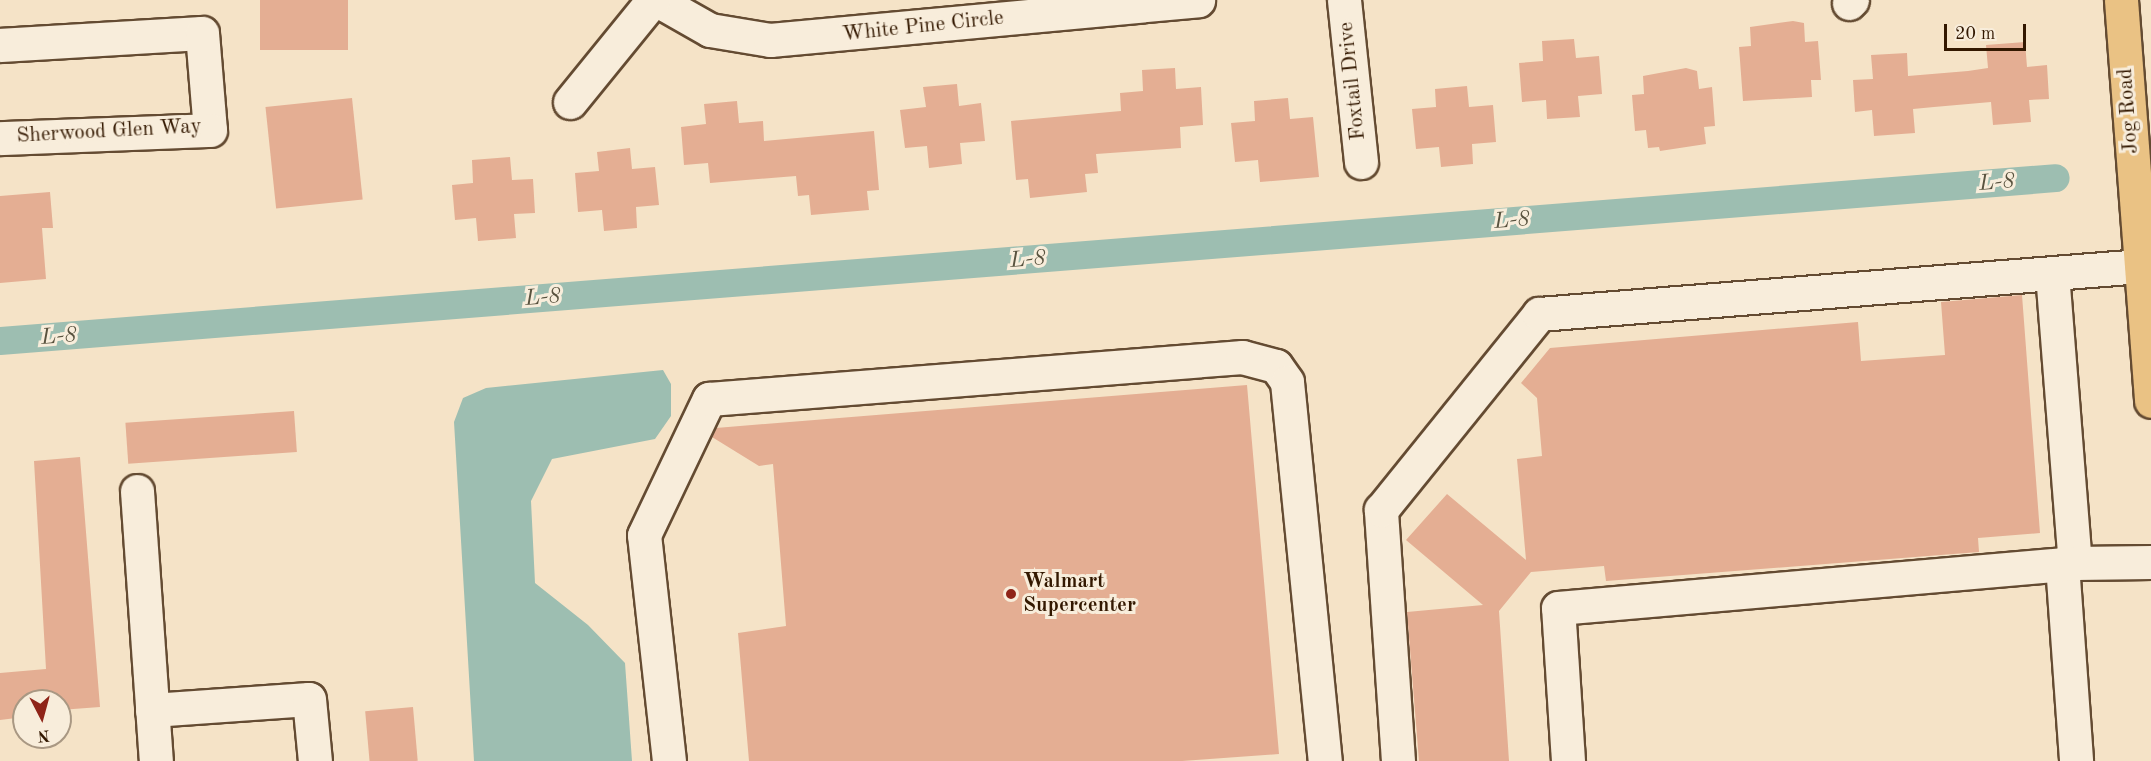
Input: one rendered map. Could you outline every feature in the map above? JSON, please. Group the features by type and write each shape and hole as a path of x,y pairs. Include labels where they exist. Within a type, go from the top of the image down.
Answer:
{"main road":[{"name":"Jog Road","path":"2121,0 2151,401"}],"lane":[{"name":"White Pine Circle","path":"655,0 710,30 770,40 1198,0"},
{"path":"570,102 655,0"},
{"name":"Foxtail Drive","path":"1340,0 1361,162"},
{"name":"Sherwood Glen Way","path":"0,45 202,33 210,130 0,138"},
{"path":"1398,761 1382,510 1539,314 2141,266"},
{"path":"2052,273 2076,761"},
{"path":"669,761 644,535 709,399 1242,357 1276,366 1287,382 1325,761"},
{"path":"137,491 156,761"},
{"path":"1568,761 1558,608 2068,564 2151,562"},
{"path":"152,710 309,699 315,761"}],"shaded area":[{"path":"663,370 671,384 671,416 655,439 552,459 531,501 535,583 588,625 625,663 632,761 474,761 454,422 463,398 486,388"}],"building":[{"path":"260,0 348,0 348,50 260,50"},
{"path":"1793,21 1804,23 1805,42 1818,41 1821,80 1811,80 1812,97 1743,101 1739,47 1751,46 1750,27"},
{"path":"1574,39 1576,58 1599,56 1602,94 1578,96 1580,117 1547,119 1546,100 1522,102 1519,63 1543,61 1542,41"},
{"path":"2025,42 2027,67 2047,65 2049,99 2029,100 2031,122 1993,125 1991,102 1934,107 1913,109 1915,133 1874,136 1872,110 1855,112 1853,80 1873,79 1871,55 1907,53 1908,76 1968,71 1988,68 1986,45"},
{"path":"1175,68 1176,89 1201,87 1203,125 1180,127 1181,148 1096,154 1098,173 1085,174 1087,192 1030,198 1028,179 1016,180 1011,121 1121,111 1120,93 1143,91 1142,70"},
{"path":"1686,68 1697,71 1699,89 1712,87 1715,126 1704,127 1706,144 1660,151 1659,147 1648,148 1646,130 1635,131 1632,95 1644,94 1643,76"},
{"path":"957,84 959,106 981,103 985,141 960,143 962,164 929,168 927,146 905,148 900,110 926,107 923,87"},
{"path":"1467,86 1469,107 1493,105 1496,142 1472,144 1473,164 1441,167 1439,147 1416,149 1412,109 1436,107 1435,89"},
{"path":"352,98 363,199 276,209 265,107"},
{"path":"1288,98 1290,119 1313,117 1319,177 1260,182 1258,160 1235,162 1231,123 1255,121 1254,101"},
{"path":"737,101 739,123 763,121 764,141 874,131 879,190 867,191 869,210 811,215 809,195 798,196 796,176 710,183 708,163 684,165 681,127 706,124 704,104"},
{"path":"630,148 632,169 655,167 659,205 636,207 637,228 604,231 602,210 578,212 575,173 599,171 597,152"},
{"path":"510,157 512,180 533,179 535,213 514,214 516,238 478,241 476,218 455,220 452,185 473,183 472,160"},
{"path":"50,192 53,228 42,228 46,279 0,283 0,196"},
{"path":"2022,295 2040,533 1978,538 1979,552 1606,581 1604,566 1531,572 1499,611 1509,761 1419,761 1407,612 1483,605 1406,540 1447,494 1526,560 1517,459 1542,456 1537,398 1521,383 1550,348 1858,322 1861,361 1945,355 1941,302"},
{"path":"1247,385 1279,754 1182,761 749,761 738,633 786,626 773,464 759,466 712,437 716,428"},
{"path":"294,411 297,452 128,464 125,423"},
{"path":"80,457 100,707 72,709 72,689 12,689 12,718 0,720 0,673 46,669 34,461"},
{"path":"413,707 418,761 370,761 365,711"}],"waterway":[{"name":"L-8","path":"0,341 2056,178"}],"place":[{"name":"Walmart Supercenter","path":"1011,594"}]}
